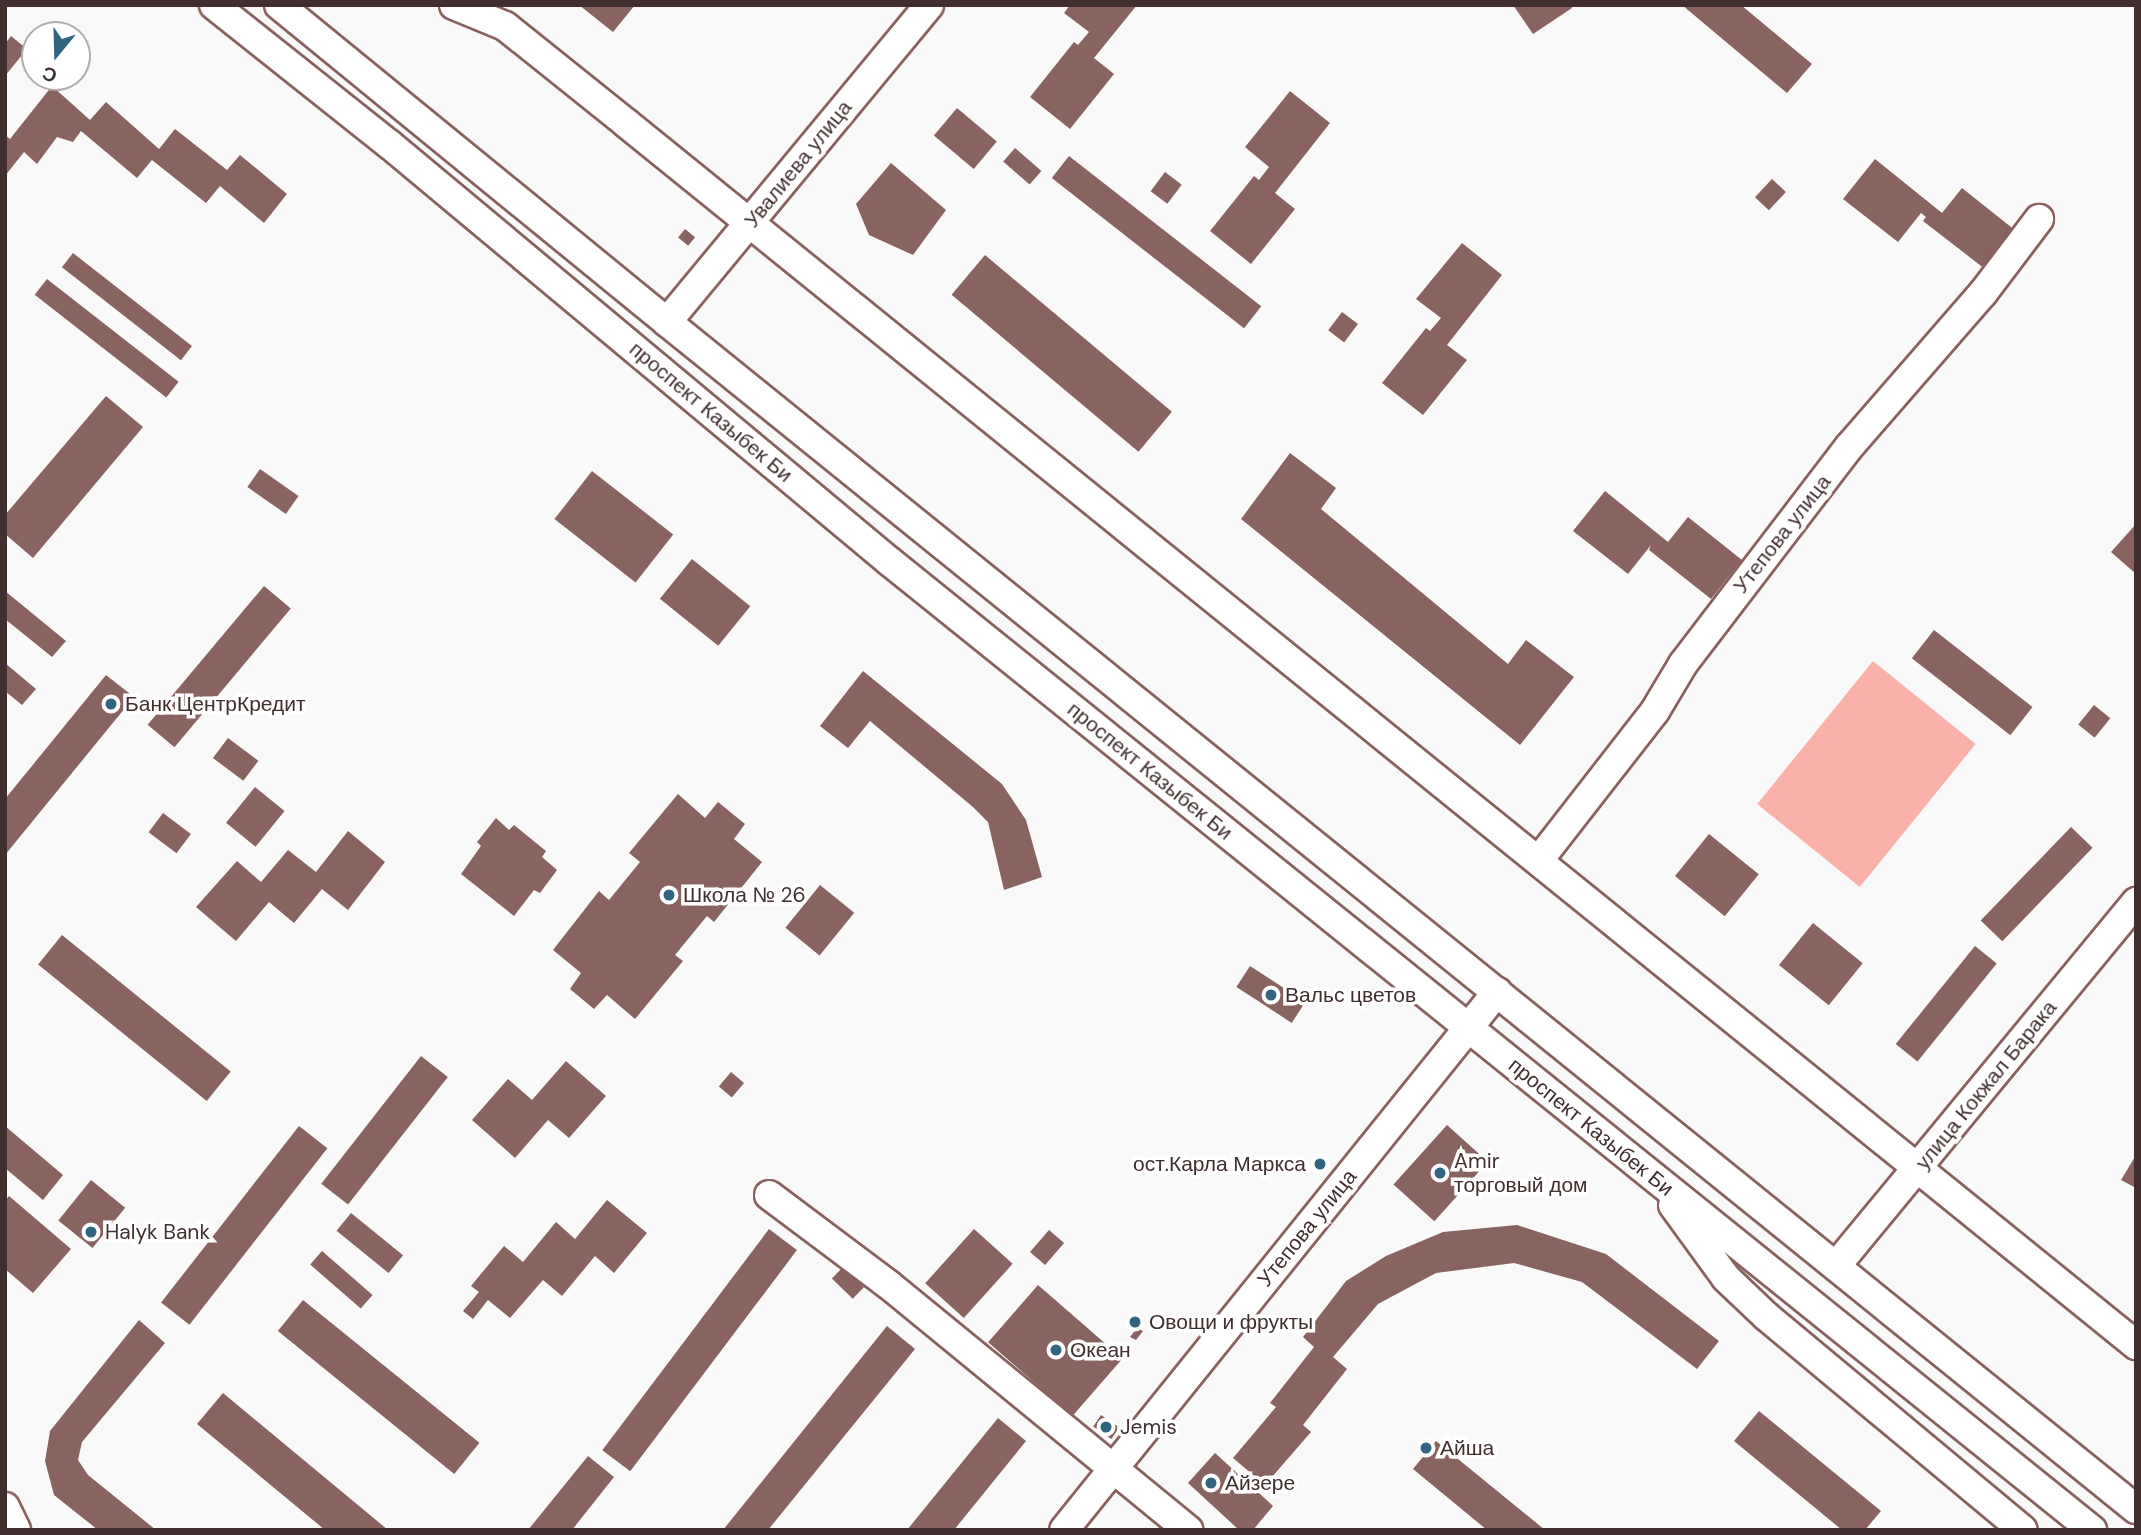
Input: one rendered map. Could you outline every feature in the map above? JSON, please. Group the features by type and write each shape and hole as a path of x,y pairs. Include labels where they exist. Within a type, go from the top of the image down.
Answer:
{"street":[{"name":"проспект Казыбек Би","path":"214,5 389,145 889,561 2092,1530"},
{"name":"проспект Казыбек Би","path":"279,5 667,322 2136,1508"},
{"path":"454,5 505,26 2136,1345"},
{"name":"Увалиева улица","path":"667,322 929,5"},
{"name":"Утепова улица","path":"1539,860 1656,711 1683,664 1849,447 1983,293 2039,219"},
{"name":"улица Кокжал Барака","path":"1836,1266 2136,902"},
{"name":"Утепова улица","path":"1064,1530 1497,992"},
{"path":"1650,1174 1726,1278 1766,1316 2023,1530"},
{"path":"769,1195 889,1285 1188,1530"},
{"path":"1996,1453 2024,1418"},
{"path":"5,1507 16,1530"}],"shaded area":[{"path":"1873,661 1976,744 1860,887 1757,804"}],"building":[{"path":"579,5 635,5 613,32"},
{"path":"1070,5 1137,5 1094,58 1114,74 1070,129 1030,97 1074,42 1078,45 1089,32 1064,13"},
{"path":"1513,5 1571,5 1572,8 1533,34"},
{"path":"1682,5 1741,5 1812,64 1787,93"},
{"path":"11,36 21,44 21,56 5,76 5,44"},
{"path":"48,91 58,91 90,120 106,102 159,149 175,129 227,170 240,155 287,194 264,223 220,186 206,203 152,160 137,178 81,131 73,142 57,137 37,164 24,152 5,176 5,135 10,139"},
{"path":"1290,91 1330,123 1275,193 1295,209 1251,264 1210,231 1254,176 1259,180 1269,167 1245,147"},
{"path":"957,108 997,141 974,169 934,136"},
{"path":"1015,148 1041,171 1030,185 1003,162"},
{"path":"1069,156 1261,306 1244,328 1052,178"},
{"path":"1875,159 1942,213 1962,188 2016,231 1985,269 1923,221 1926,217 1921,213 1898,242 1843,199"},
{"path":"891,163 946,210 913,255 869,235 856,204"},
{"path":"1165,172 1182,185 1167,204 1151,191"},
{"path":"1772,179 1786,192 1769,210 1755,197"},
{"path":"685,229 695,237 688,246 678,238"},
{"path":"1462,243 1502,275 1447,345 1467,360 1423,415 1382,383 1426,328 1430,331 1441,318 1416,299"},
{"path":"73,253 192,346 181,360 62,267"},
{"path":"985,255 1172,412 1138,452 952,295"},
{"path":"47,279 179,382 166,398 35,295"},
{"path":"1342,312 1358,324 1344,342 1328,330"},
{"path":"106,396 143,427 33,558 5,534 5,515"},
{"path":"1290,453 1336,488 1321,509 1508,664 1526,640 1574,677 1520,745 1241,519"},
{"path":"260,469 299,496 286,514 247,487"},
{"path":"592,471 673,534 636,582 554,519"},
{"path":"1605,491 1668,542 1688,517 1742,560 1711,599 1649,550 1651,545 1628,574 1573,531"},
{"path":"2136,524 2136,574 2111,552"},
{"path":"692,559 750,606 718,646 660,599"},
{"path":"264,586 291,608 174,747 148,725"},
{"path":"5,591 66,641 52,657 5,619"},
{"path":"1934,630 2033,707 2010,735 1912,658"},
{"path":"5,663 36,689 22,705 5,691"},
{"path":"863,671 1002,784 1026,820 1042,877 1004,890 988,822 870,721 848,748 820,726"},
{"path":"106,675 134,697 5,855 5,799"},
{"path":"2094,705 2110,718 2095,738 2078,724"},
{"path":"228,738 258,761 243,781 213,758"},
{"path":"255,787 285,811 256,847 226,823"},
{"path":"678,794 705,818 718,802 745,824 734,839 762,862 714,922 707,916 675,955 683,961 635,1019 607,995 594,1009 570,989 581,973 553,950 599,891 609,900 640,862 629,853"},
{"path":"163,813 191,834 177,853 149,832"},
{"path":"496,818 509,830 514,825 546,851 542,857 557,870 540,893 534,890 514,916 461,874 481,846 477,842"},
{"path":"2071,827 2093,848 2002,941 1981,921"},
{"path":"348,831 385,862 348,910 322,889 294,923 269,902 236,941 196,907 237,861 261,882 288,850 316,872"},
{"path":"1709,834 1759,874 1725,916 1675,876"},
{"path":"820,885 854,913 820,955 785,928"},
{"path":"1813,923 1863,963 1829,1005 1779,965"},
{"path":"62,935 231,1072 207,1101 38,965"},
{"path":"1975,946 1997,964 1917,1062 1896,1044"},
{"name":"Вальс цветов","path":"1250,966 1305,1002 1292,1023 1236,987"},
{"path":"421,1056 448,1077 348,1205 321,1184"},
{"path":"566,1061 606,1096 569,1138 548,1120 515,1158 472,1120 508,1079 532,1100"},
{"path":"731,1072 744,1083 732,1097 719,1087"},
{"name":"Amir торговый дом","path":"1447,1125 1488,1162 1434,1221 1393,1184"},
{"path":"5,1126 63,1175 43,1200 5,1168"},
{"path":"299,1126 327,1148 189,1325 161,1303"},
{"path":"2136,1155 2136,1188 2121,1180"},
{"path":"91,1180 125,1208 92,1248 58,1220"},
{"path":"9,1196 71,1249 33,1293 5,1269 5,1201"},
{"path":"607,1200 647,1233 614,1273 595,1256 562,1296 543,1280 510,1318 488,1300 473,1319 463,1311 479,1292 471,1286 504,1246 523,1262 556,1222 575,1239"},
{"path":"351,1213 403,1255 389,1273 337,1231"},
{"path":"1517,1225 1606,1254 1719,1341 1697,1369 1582,1282 1514,1263 1436,1273 1378,1304 1333,1357 1347,1369 1303,1425 1311,1432 1265,1485 1233,1458 1276,1407 1270,1403 1314,1347 1303,1337 1346,1281 1386,1256 1443,1232"},
{"path":"769,1229 797,1250 630,1471 602,1450"},
{"path":"974,1229 1013,1264 964,1318 925,1283"},
{"path":"1049,1230 1064,1243 1045,1265 1030,1252"},
{"path":"322,1251 373,1295 361,1309 310,1265"},
{"path":"843,1267 864,1287 853,1299 832,1279"},
{"name":"Океан","path":"1038,1285 1123,1358 1073,1416 988,1342"},
{"path":"303,1300 479,1443 454,1474 278,1331"},
{"path":"139,1320 165,1343 82,1442 78,1460 88,1475 156,1530 98,1530 54,1495 45,1461 50,1431"},
{"path":"887,1326 915,1349 768,1530 723,1530"},
{"path":"1137,1328 1143,1331 1136,1340 1130,1337"},
{"path":"223,1393 388,1530 325,1530 197,1424"},
{"path":"1759,1411 1881,1511 1865,1530 1842,1530 1734,1441"},
{"name":"Jemis","path":"1101,1415 1119,1427 1111,1439 1093,1427"},
{"path":"998,1418 1026,1441 954,1530 907,1530"},
{"path":"1436,1441 1545,1530 1487,1530 1413,1469"},
{"path":"1215,1453 1273,1506 1253,1530 1239,1530 1188,1483"},
{"path":"588,1456 614,1477 572,1530 528,1530"}],"place":[{"name":"Банк ЦентрКредит","path":"111,704"},
{"name":"Школа № 26","path":"669,895"},
{"name":"Вальс цветов","path":"1271,995"},
{"name":"ост.Карла Маркса","path":"1320,1164"},
{"name":"Amir торговый дом","path":"1440,1173"},
{"name":"Halyk Bank","path":"91,1232"},
{"name":"Овощи и фрукты","path":"1135,1322"},
{"name":"Океан","path":"1056,1350"},
{"name":"Jemis","path":"1106,1427"},
{"name":"Айша","path":"1426,1448"},
{"name":"Айзере","path":"1211,1483"}]}
